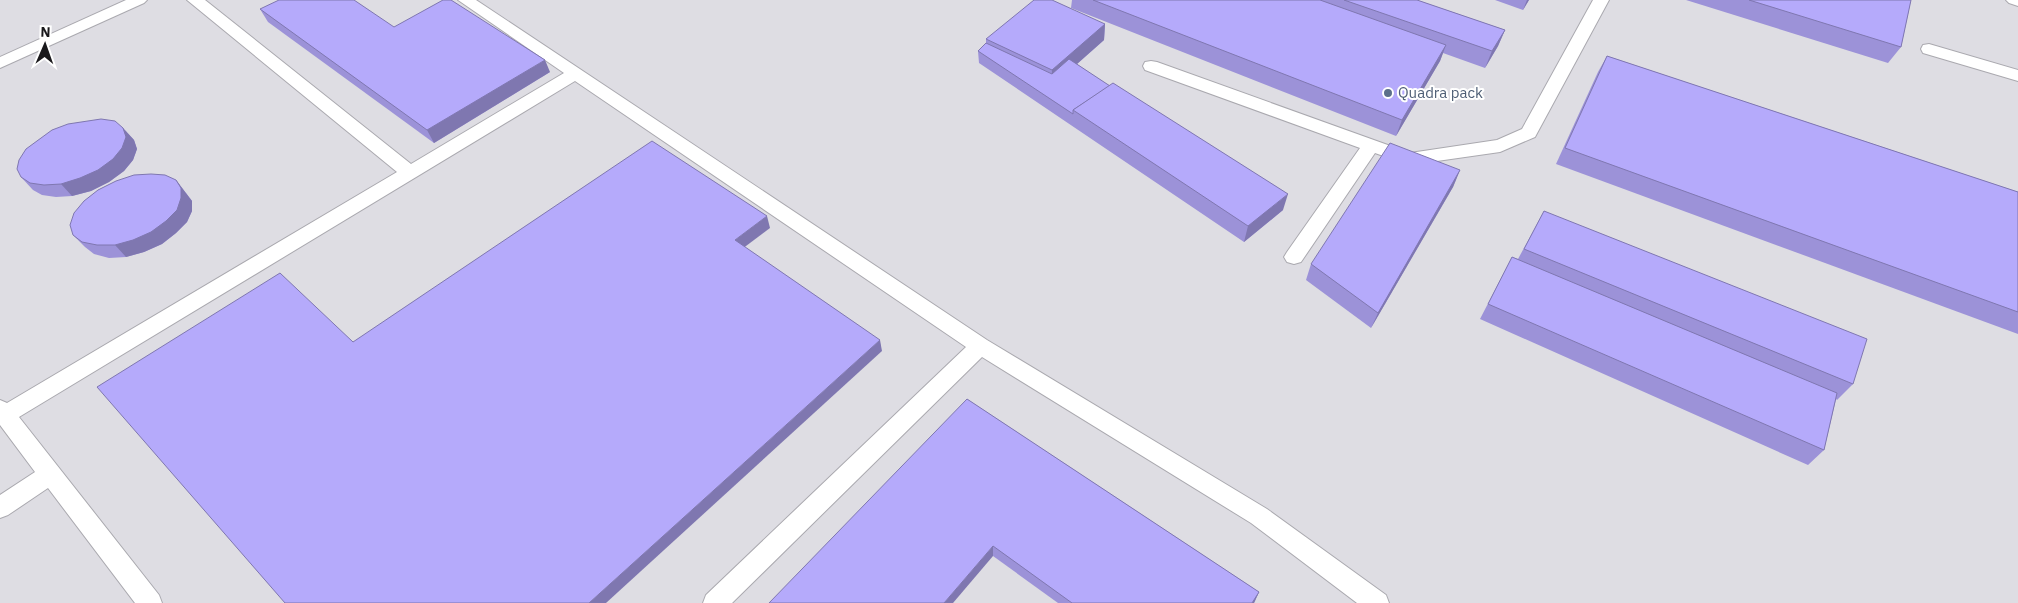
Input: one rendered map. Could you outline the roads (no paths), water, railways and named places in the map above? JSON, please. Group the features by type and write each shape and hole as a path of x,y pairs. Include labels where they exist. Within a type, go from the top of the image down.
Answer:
{"lane":[{"path":"0,63 139,0"},
{"path":"195,0 410,173"},
{"path":"466,0 980,346 1259,516 1377,603"},
{"path":"1151,66 1409,159 1500,146 1529,133 1601,0"},
{"path":"2014,0 2018,1"},
{"path":"1929,49 2018,76"},
{"path":"150,603 2,412 575,74"},
{"path":"1294,257 1371,146"},
{"path":"715,603 980,346"},
{"path":"0,508 51,474"}],"place":[{"name":"Quadra pack","path":"1388,93"}]}
